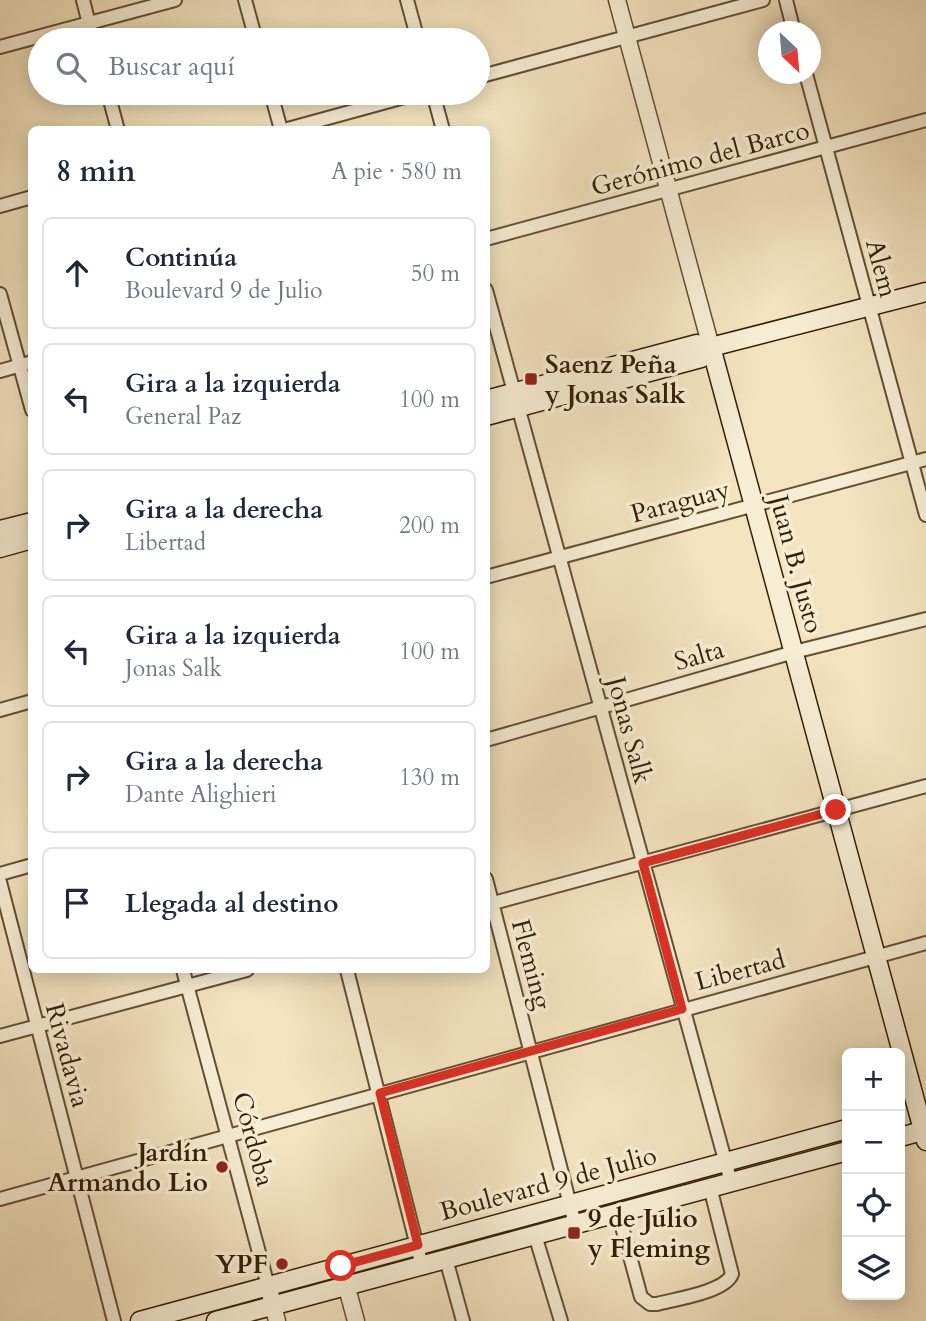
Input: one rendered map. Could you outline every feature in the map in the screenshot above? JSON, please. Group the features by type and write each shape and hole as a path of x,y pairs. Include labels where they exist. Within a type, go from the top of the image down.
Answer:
{"main road":[{"path":"490,414 516,400 696,344 711,347 926,292"},
{"name":"Juan B. Justo","path":"711,347 876,957 922,1108 925,1134"},
{"path":"490,400 516,400"},
{"path":"0,530 28,523"},
{"path":"0,548 28,540"},
{"path":"905,1113 922,1108"},
{"name":"Boulevard 9 de Julio","path":"140,1321 842,1130"},
{"path":"905,1136 925,1134"},
{"name":"Boulevard 9 de Julio","path":"216,1321 275,1313 347,1286 842,1152"}],"street":[{"path":"83,0 90,28"},
{"path":"70,28 175,0"},
{"path":"245,0 253,28"},
{"path":"407,0 415,28"},
{"name":"Juan B. Justo","path":"617,0 711,347"},
{"path":"490,74 763,0"},
{"path":"786,0 791,21"},
{"path":"0,47 28,39"},
{"name":"Alem","path":"809,84 926,514"},
{"path":"111,105 117,126"},
{"path":"275,105 281,126"},
{"path":"297,126 375,105"},
{"path":"436,105 442,126"},
{"name":"Gerónimo del Barco","path":"490,238 926,120"},
{"path":"0,206 28,198"},
{"path":"0,294 26,364 0,371"},
{"name":"Jonas Salk","path":"490,305 731,1182"},
{"name":"Paraguay","path":"490,576 926,459"},
{"name":"Salta","path":"490,739 793,652 926,619"},
{"path":"0,710 28,702"},
{"path":"490,904 926,786"},
{"path":"0,874 28,866"},
{"name":"Rivadavia","path":"0,882 114,1321"},
{"name":"Fleming","path":"490,904 531,1050 575,1224"},
{"name":"Libertad","path":"0,1199 531,1050 926,943"},
{"name":"Córdoba","path":"184,973 275,1313"},
{"path":"0,1036 236,973"},
{"path":"348,973 422,1266"},
{"path":"618,1212 641,1297 650,1304 657,1304 719,1287 727,1283 732,1273 710,1187"},
{"path":"535,1235 561,1321"},
{"path":"446,1259 463,1321"},
{"path":"341,1266 356,1321"}],"place":[{"name":"Saenz Peña y Jonas Salk","path":"531,379"},
{"name":"Jardín Armando Lio","path":"222,1167"},
{"name":"9 de Julio y Fleming","path":"574,1233"},
{"name":"YPF","path":"282,1264"}],"route":[{"path":"341,1266 418,1245 380,1093 682,1009 643,863 836,810"}]}
